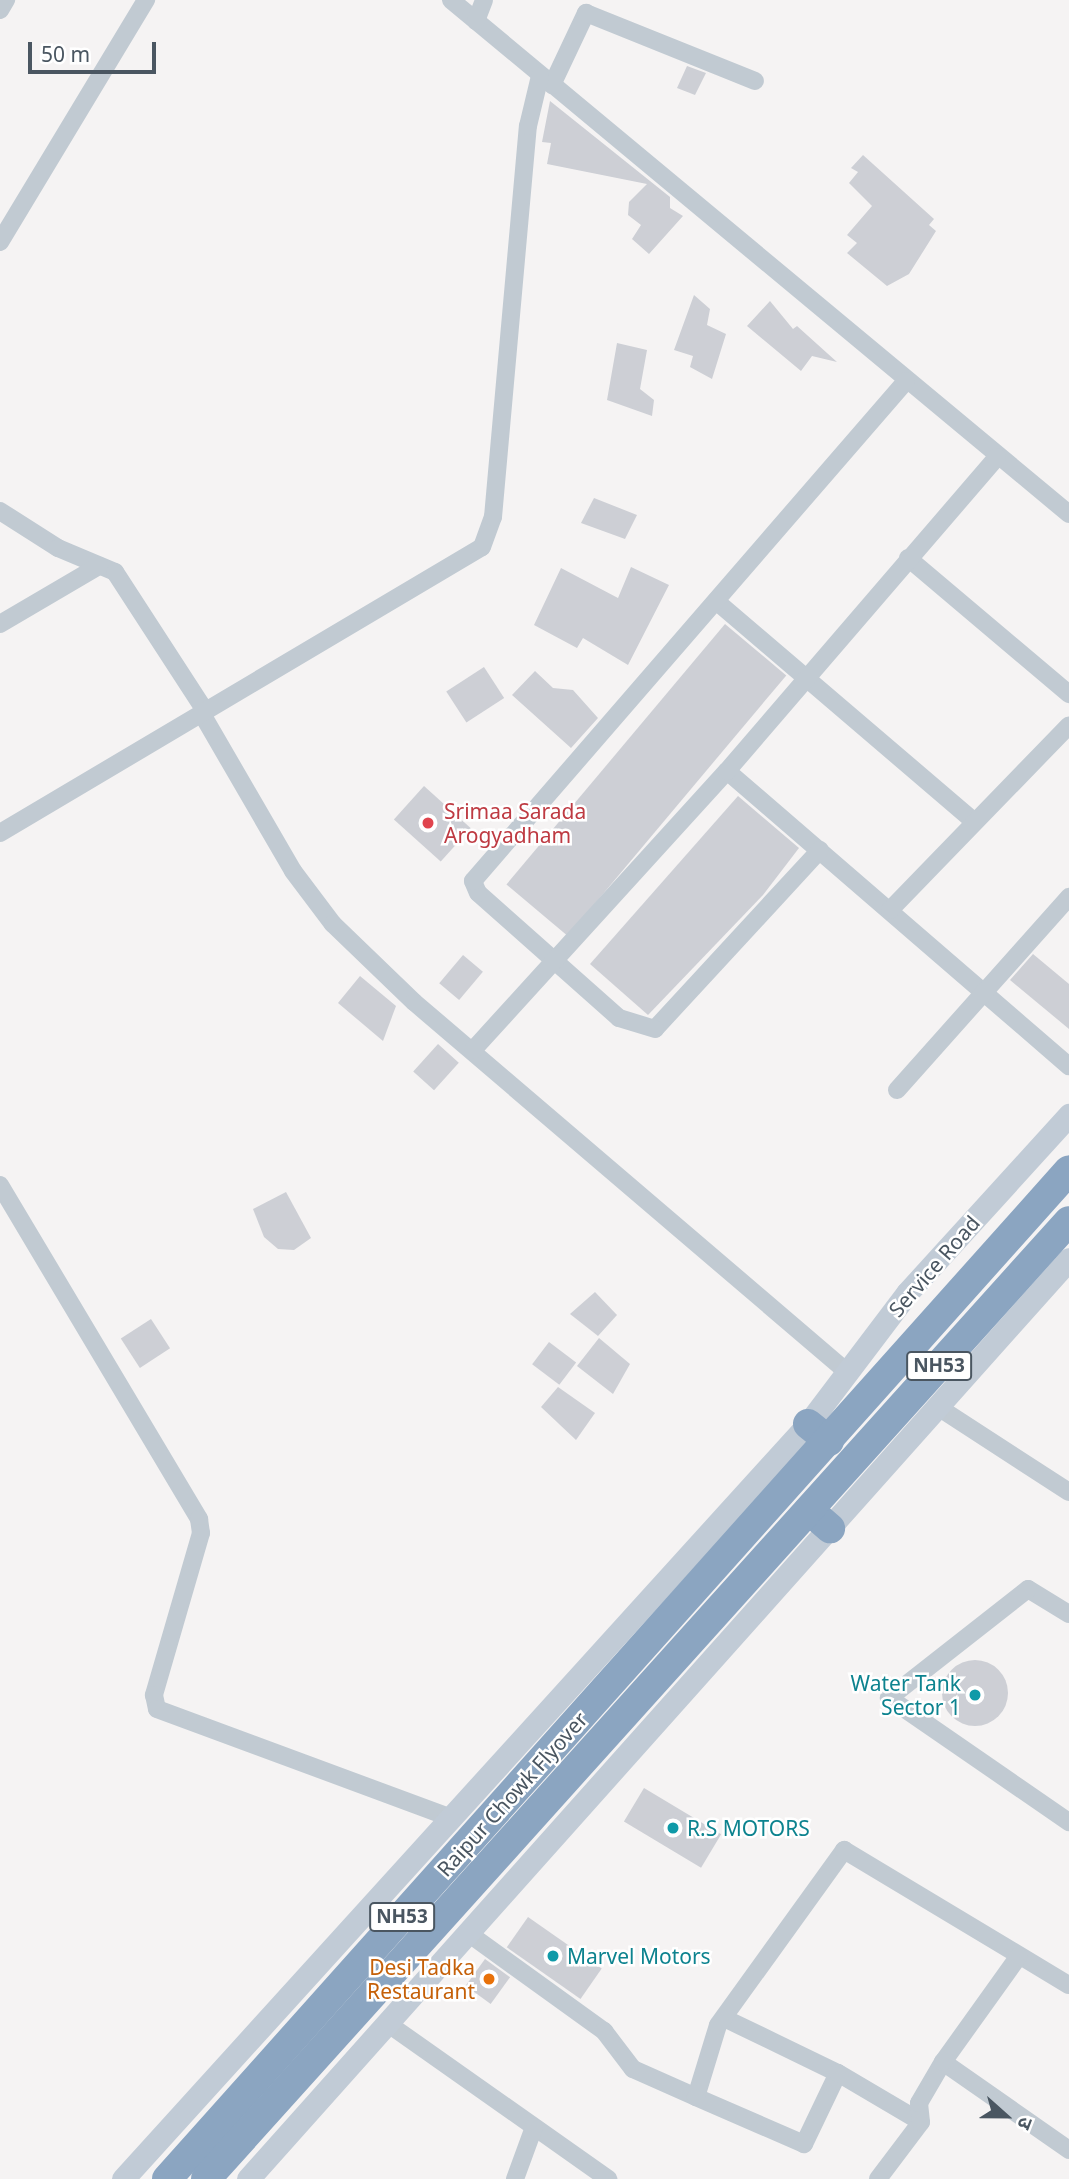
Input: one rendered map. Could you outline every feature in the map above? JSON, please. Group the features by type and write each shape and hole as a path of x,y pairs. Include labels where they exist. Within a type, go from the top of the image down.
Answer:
{"highway":[{"name":"NH53","path":"819,1432 1069,1170"},
{"name":"NH53","path":"820,1519 1069,1221"},
{"name":"Raipur Chowk Flyover","path":"206,2179 647,1664 819,1432"},
{"name":"Raipur Chowk Flyover","path":"167,2179 647,1664 820,1519"}],"street":[{"path":"0,9 6,0"},
{"path":"0,242 146,0"},
{"path":"451,0 1069,514"},
{"path":"476,21 484,0"},
{"path":"0,833 482,547 493,517 528,126 546,81 586,13 755,81"},
{"path":"820,850 655,1029 620,1018 553,962 473,881 906,381"},
{"path":"473,1051 727,771 908,558 998,457"},
{"path":"0,511 99,566 116,572 204,713 293,871 333,924 473,1051 848,1372"},
{"path":"908,558 1069,694"},
{"path":"0,624 99,566"},
{"path":"716,601 804,680 975,822"},
{"path":"890,910 1069,725"},
{"path":"727,771 1069,1066"},
{"path":"897,1090 1069,897"},
{"name":"Service Road","path":"123,2179 451,1818 819,1432 848,1372 907,1293 1069,1115"},
{"path":"0,1185 199,1519 201,1533 154,1695 157,1709 451,1818"},
{"path":"248,2179 468,1933 820,1519 938,1407 1069,1259"},
{"path":"938,1407 1069,1492"},
{"path":"1068,1819 889,1699 1028,1589 1069,1614"},
{"path":"696,2097 724,2018 844,1850 1069,1984"},
{"path":"468,1933 604,2031 633,2069 804,2144 838,2073"},
{"path":"878,2179 921,2122 919,2103 943,2062 1019,1956"},
{"path":"724,2018 838,2073 921,2122"},
{"path":"387,2023 608,2179"},
{"path":"943,2062 1069,2150"},
{"path":"515,2179 534,2127"}],"building":[{"path":"687,66 706,73 695,95 677,88"},
{"path":"550,101 670,197 670,208 683,216 649,254 632,239 641,225 628,215 629,202 647,184 547,164 551,143 542,142"},
{"path":"863,155 934,219 929,225 936,231 909,274 887,286 847,253 857,243 847,235 872,206 849,183 858,172 851,168"},
{"path":"694,295 710,309 707,325 726,334 712,379 690,367 693,356 674,350"},
{"path":"770,301 793,329 797,326 837,362 812,356 801,371 747,326"},
{"path":"617,343 647,350 640,389 654,400 652,416 607,400"},
{"path":"594,498 637,515 625,539 581,523"},
{"path":"631,567 669,585 628,665 583,638 577,648 534,625 561,568 618,598"},
{"path":"725,624 786,675 568,936 506,884"},
{"path":"484,667 504,698 466,723 446,692"},
{"path":"535,671 553,688 573,690 598,718 571,748 512,695"},
{"path":"424,786 471,828 441,862 394,819"},
{"path":"738,796 799,848 763,895 648,1015 590,964"},
{"path":"1033,954 1069,984 1069,1029 1010,980"},
{"path":"463,955 483,972 459,1000 439,983"},
{"path":"360,976 396,1006 383,1041 338,1003"},
{"path":"438,1044 459,1063 434,1090 413,1071"},
{"path":"286,1192 311,1238 294,1250 278,1249 264,1237 253,1209"},
{"path":"595,1292 617,1315 598,1336 570,1314"},
{"path":"151,1319 170,1348 140,1368 121,1339"},
{"path":"599,1338 630,1364 613,1394 577,1366"},
{"path":"549,1342 576,1362 559,1385 532,1364"},
{"path":"558,1387 595,1413 576,1440 541,1407"},
{"name":"Water Tank Sector 1","path":"968,1660 982,1660 994,1665 1003,1674 1008,1693 1006,1706 999,1717 982,1726 968,1726 956,1721 947,1712 942,1700 942,1686 947,1674 956,1665"},
{"name":"R.S MOTORS","path":"644,1788 721,1834 701,1868 624,1821"},
{"name":"Marvel Motors","path":"528,1917 602,1969 581,1999 507,1947"},
{"name":"Desi Tadka Restaurant","path":"485,1959 510,1977 491,2004 466,1986"}],"place":[{"name":"Srimaa Sarada Arogyadham","path":"428,823"},
{"name":"Water Tank Sector 1","path":"975,1695"},
{"name":"R.S MOTORS","path":"673,1828"},
{"name":"Marvel Motors","path":"553,1956"},
{"name":"Desi Tadka Restaurant","path":"489,1979"}]}
